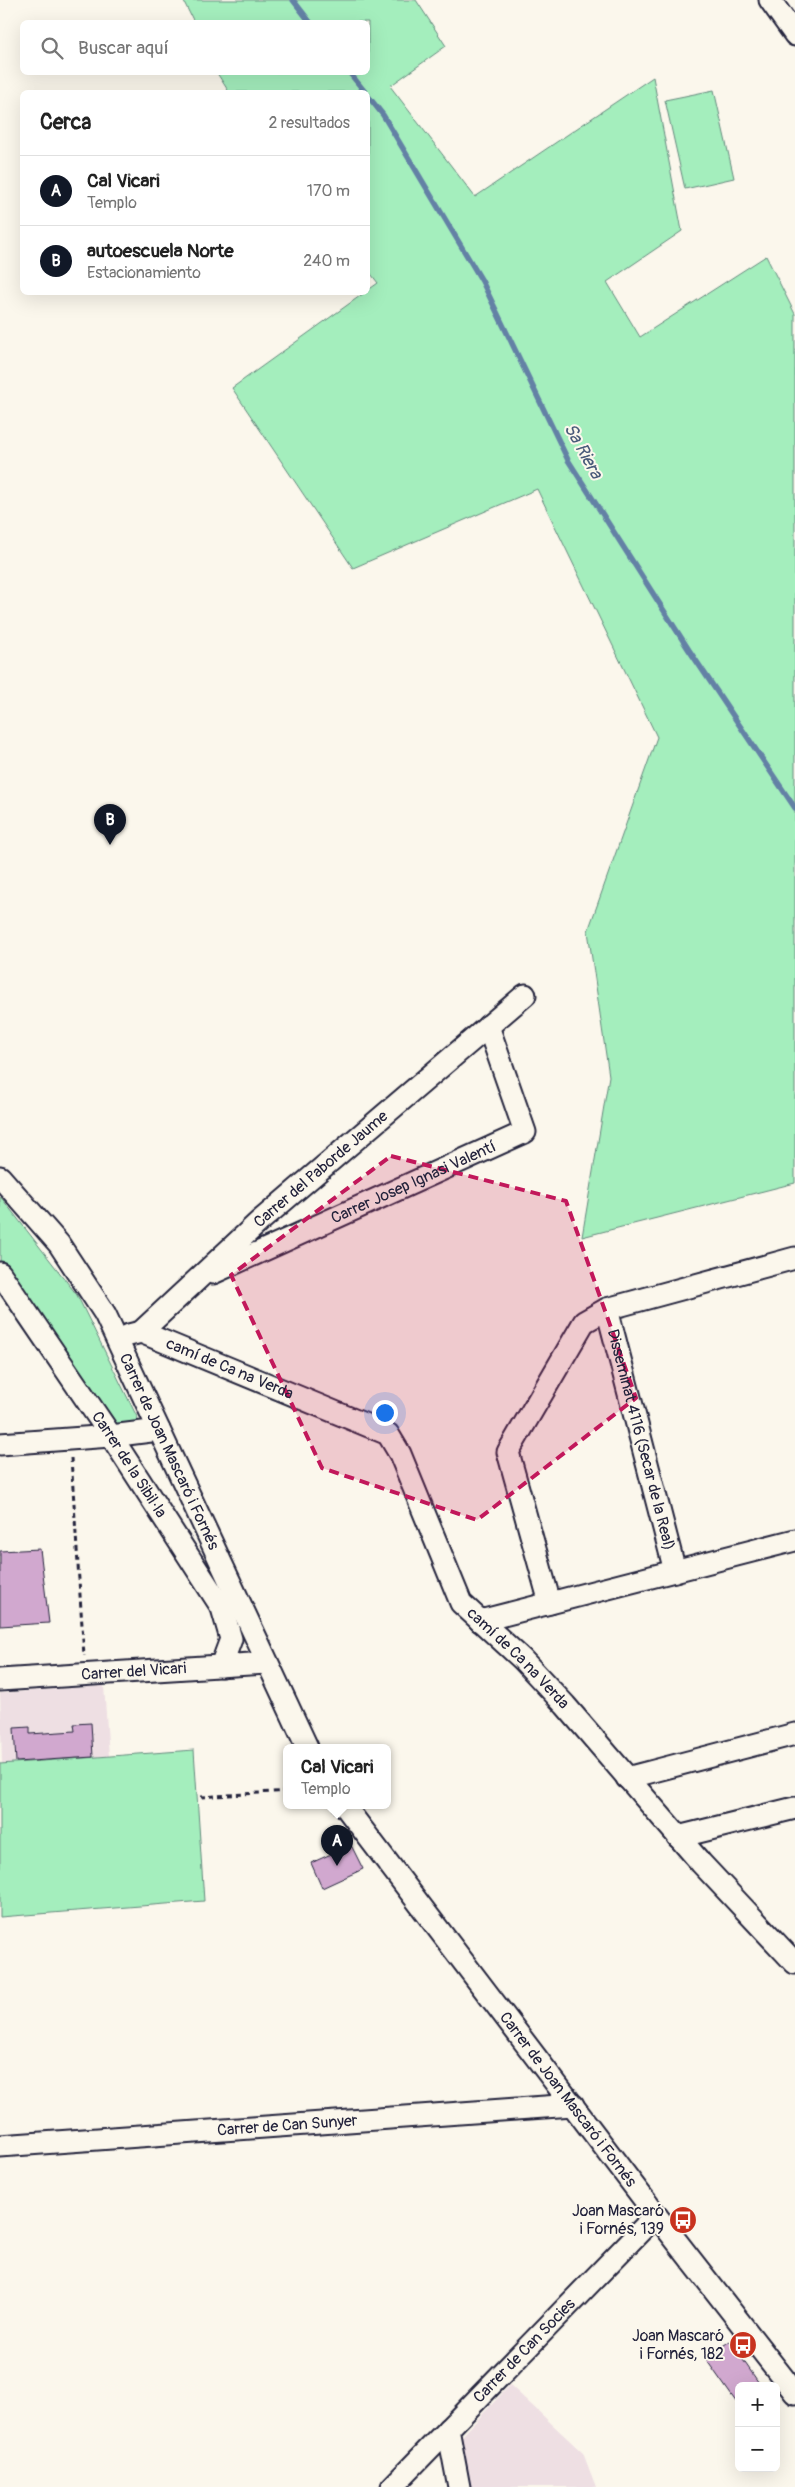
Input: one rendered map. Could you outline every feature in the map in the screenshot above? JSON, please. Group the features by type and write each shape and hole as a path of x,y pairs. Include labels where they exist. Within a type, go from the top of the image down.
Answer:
{"street":[{"path":"770,0 795,35"},
{"name":"Carrer del Paborde Jaume","path":"116,1338 140,1332 260,1221 525,995"},
{"name":"Carrer Josep Ignasi Valentí","path":"199,1279 524,1132 488,1026"},
{"name":"Carrer de Joan Mascaró i Fornés","path":"0,1177 59,1244 105,1314 266,1663 306,1744"},
{"name":"Disseminat 4116 (Secar de la Real)","path":"550,1603 508,1452 584,1322 607,1309 795,1258"},
{"name":"Carrer de la Sibil·la","path":"0,1273 111,1436 222,1608 231,1639 221,1666"},
{"name":"Disseminat 4116 (Secar de la Real)","path":"607,1309 675,1571"},
{"name":"camí de Ca na Verda","path":"140,1332 388,1434 400,1454 461,1602 522,1659 565,1705 678,1837 795,1963"},
{"path":"0,1444 111,1436 158,1430"},
{"name":"Disseminat 4116 (Secar de la Real)","path":"480,1621 795,1540"},
{"name":"Carrer del Vicari","path":"0,1680 266,1663"},
{"path":"627,1778 795,1734"},
{"path":"678,1837 795,1808"},
{"name":"Carrer de Joan Mascaró i Fornés","path":"347,1809 656,2215 795,2393"},
{"name":"Carrer de Can Sunyer","path":"0,2146 573,2105"},
{"name":"Carrer de Can Socies","path":"392,2487 656,2215"},
{"path":"448,2429 458,2487"}],"path":[{"path":"70,1439 85,1674"},
{"path":"201,1798 283,1792"}],"highlighted area":[{"path":"391,1156 566,1201 636,1398 477,1520 322,1468 231,1275"}],"shaded area":[{"path":"104,1686 109,1756 2,1764 0,1693"},
{"path":"510,2385 583,2453 596,2487 451,2487 446,2453"}],"green space":[{"path":"183,0 416,0 446,46 390,86 475,197 653,77 682,231 607,282 640,337 766,256 795,314 795,1183 582,1237 609,1076 588,931 657,737 537,489 353,568 232,388 361,295 370,295 370,289 378,283 370,273 370,90 228,90 218,75 370,75 370,20 193,20"},
{"path":"714,90 734,178 685,189 665,100"},
{"path":"0,1196 77,1295 142,1427 113,1430 0,1264"},
{"path":"194,1750 204,1901 0,1917 0,1764"}],"building":[{"path":"40,1549 49,1623 0,1626 0,1551"},
{"path":"91,1723 93,1757 16,1762 14,1728 30,1727 30,1734 75,1731 74,1724"},
{"path":"351,1845 363,1869 322,1888 311,1863"},
{"path":"730,2341 758,2382 735,2382 735,2400 705,2358"}],"waterway":[{"name":"Sa Riera","path":"293,0 308,20"},
{"name":"Sa Riera","path":"351,75 363,90"},
{"name":"Sa Riera","path":"370,99 383,115 482,281 568,460 689,650 795,808"}],"place":[{"name":"autoescuela Norte","path":"110,845"},
{"name":"Cal Vicari","path":"337,1866"},
{"name":"Joan Mascaró i Fornés, 139","path":"683,2220"},
{"name":"Joan Mascaró i Fornés, 182","path":"743,2345"}]}
